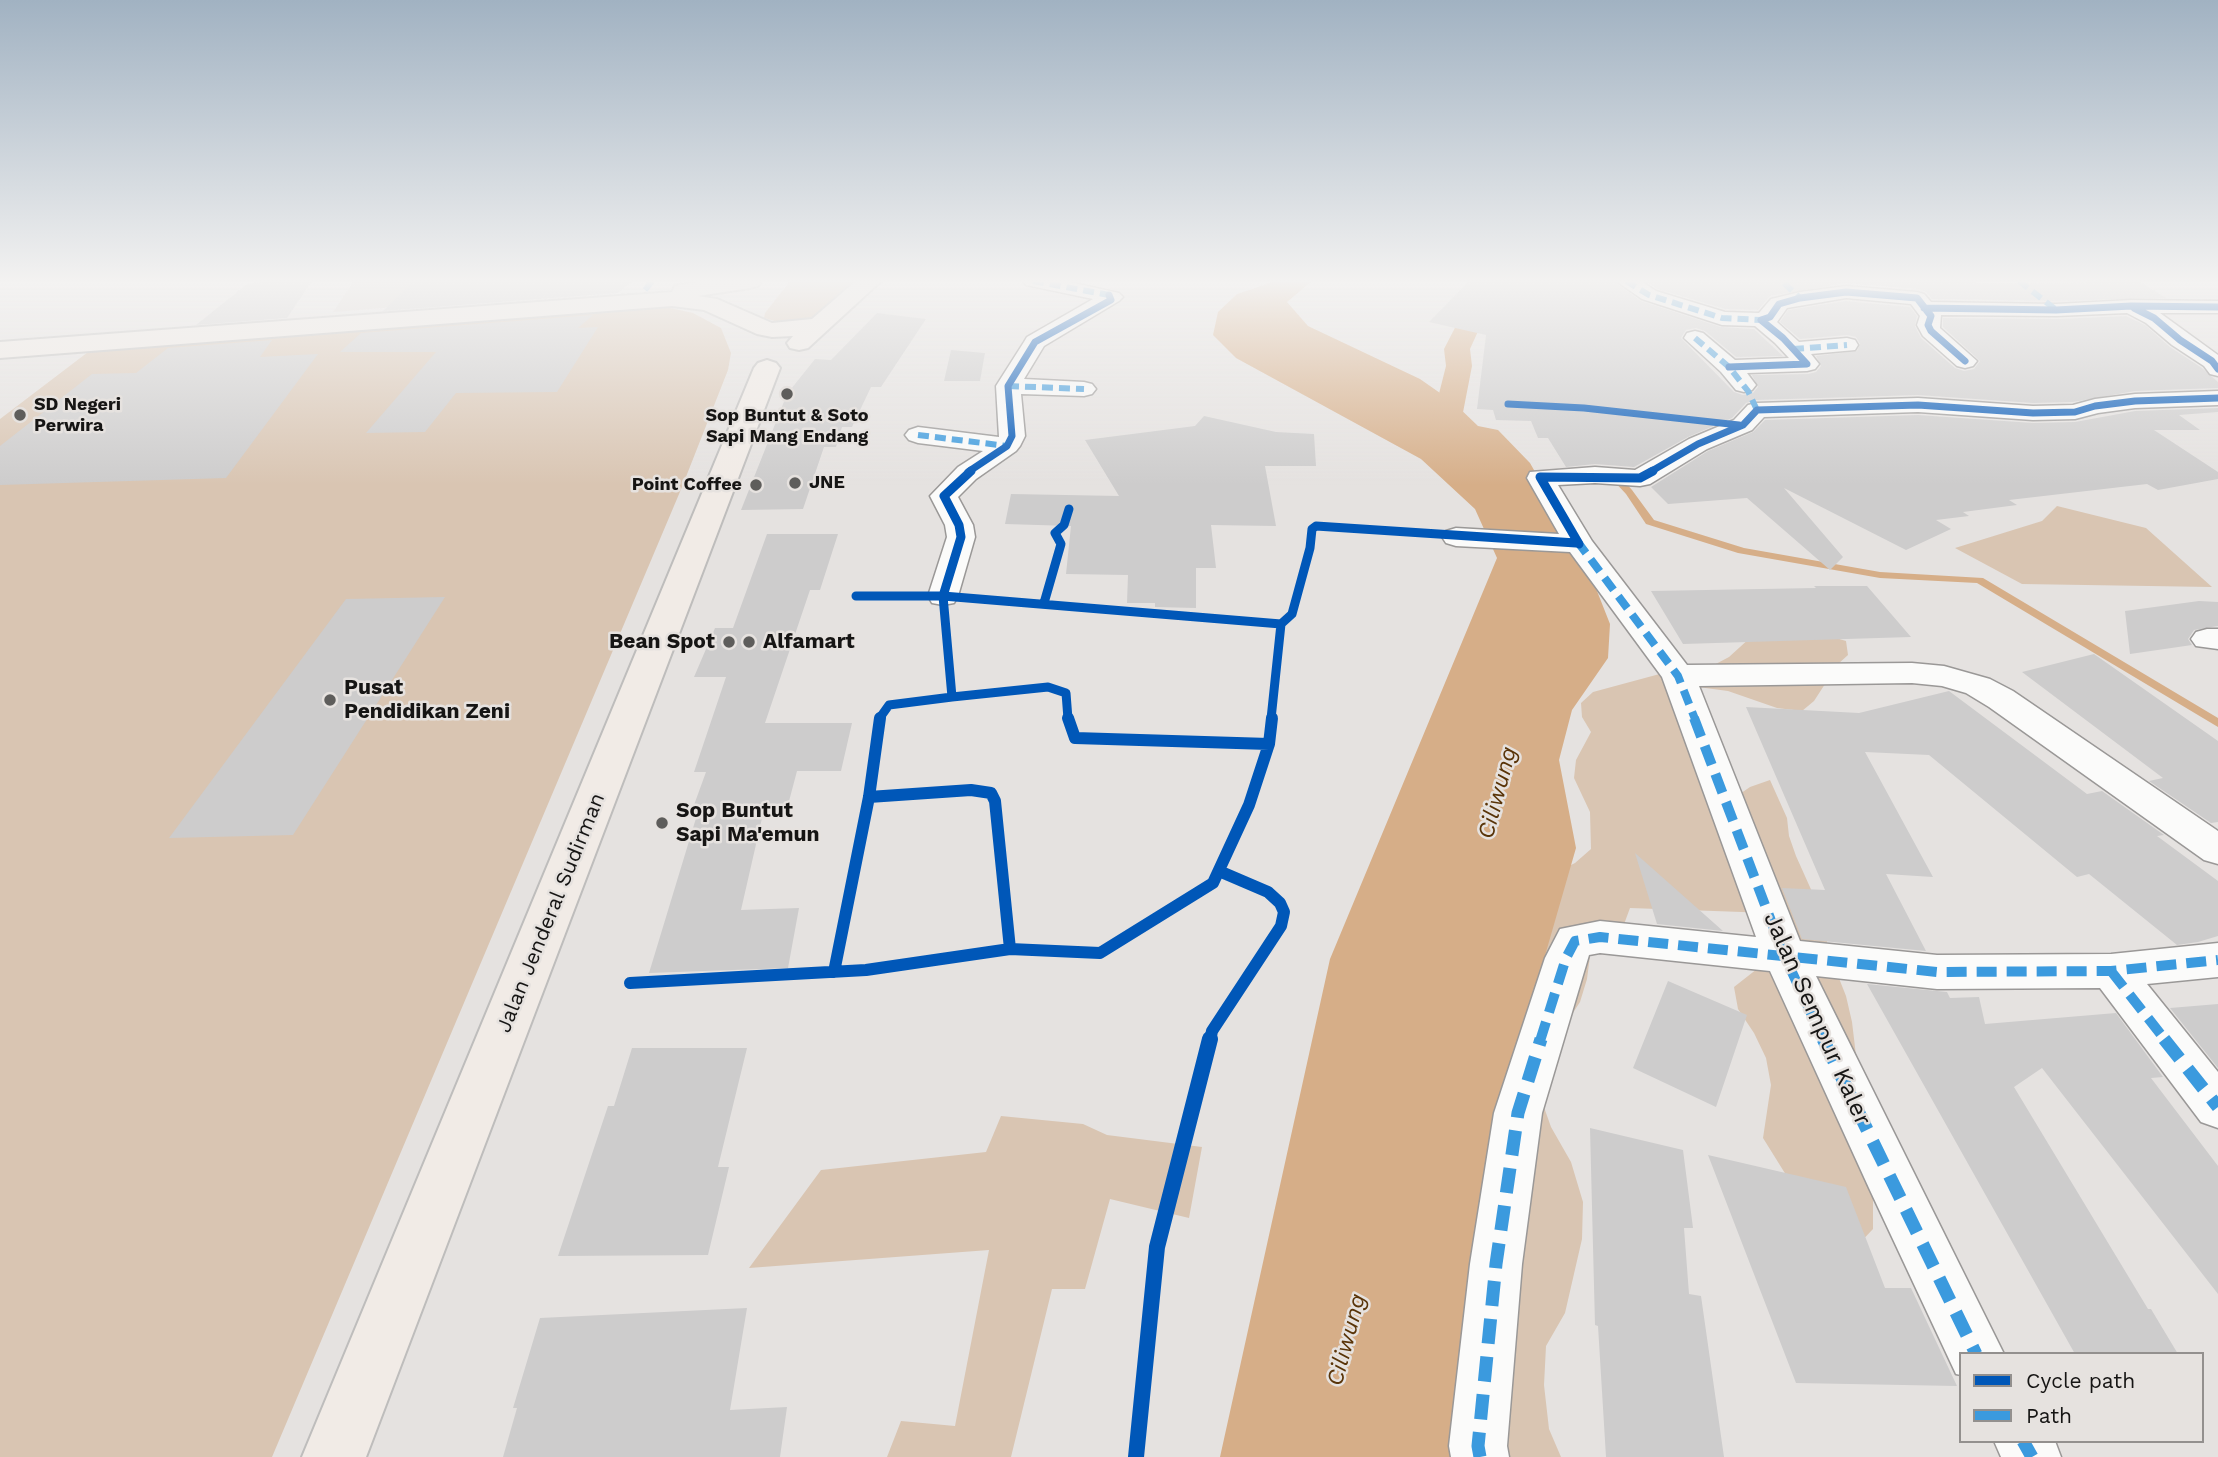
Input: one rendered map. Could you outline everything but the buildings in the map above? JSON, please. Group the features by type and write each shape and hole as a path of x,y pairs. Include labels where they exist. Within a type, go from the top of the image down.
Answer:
{"main road":[{"path":"760,349 767,368 791,349"},
{"name":"Jalan Jenderal Sudirman","path":"334,1457 767,368"}],"street":[{"path":"943,596 961,537 959,525 944,496 967,473 1007,446 1012,436 1008,386 1031,349"},
{"path":"1708,349 1729,367 1748,391 1757,410 1918,405 2033,413 2075,412 2095,406 2134,401 2218,398"},
{"path":"1729,367 1807,364 1793,349"},
{"path":"1951,349 1965,361"},
{"path":"2194,349 2212,361 2218,369"},
{"path":"1008,386 1084,389"},
{"name":"Jalan Sempur Kaler","path":"1757,410 1743,425 1698,444 1660,468 1633,478 1595,475 1540,477 1578,544 1678,676 1740,833 1784,955 1886,1172 1975,1352"},
{"path":"918,435 1007,446"},
{"path":"1456,537 1578,544"},
{"path":"1678,676 1912,673 1944,676 1978,687 2001,699 2218,850"},
{"path":"1480,1457 1478,1446 1496,1264 1518,1113 1566,958 1575,941 1600,937 1937,972 2110,971 2218,960"},
{"path":"2110,971 2218,1107"}],"shaded area":[{"name":"Pusat Pendidikan Zeni","path":"92,349 729,349 731,353 728,370 682,487 272,1457 0,1457 0,419"},
{"path":"2057,506 2146,528 2212,587 2022,584 1955,548 2042,521"},
{"path":"1819,633 1846,641 1848,655 1838,664 1814,701 1802,711 1777,708 1728,691 1683,685 1734,798 1750,787 1770,780 1787,818 1789,836 1796,856 1827,925 1827,948 1846,996 1852,1022 1873,1197 1873,1229 1854,1249 1801,1199 1763,1138 1771,1085 1766,1058 1738,1009 1734,987 1771,958 1770,913 1630,908 1623,927 1603,939 1590,956 1580,1002 1552,1045 1540,1096 1551,1127 1571,1162 1583,1202 1582,1239 1565,1313 1546,1346 1544,1385 1549,1429 1561,1457 1446,1457 1555,873 1575,863 1591,849 1590,812 1574,778 1576,760 1591,732 1582,717 1581,703 1593,692 1667,672 1712,666 1729,657 1751,637"},
{"path":"1001,1116 1083,1124 1107,1135 1202,1147 1189,1218 1110,1199 1085,1289 1052,1289 1011,1457 887,1457 901,1421 955,1426 989,1250 749,1268 821,1170 986,1152"}],"water":[{"name":"Ciliwung","path":"1227,349 1357,349 1420,379 1453,402 1478,426 1498,430 1530,463 1584,558 1610,624 1608,658 1572,710 1559,760 1576,848 1489,1150 1450,1457 1220,1457 1330,959 1497,558 1475,509 1421,459 1236,358"}],"waterway":[{"path":"1444,433 1459,366 1457,349"},
{"path":"1612,476 1629,492 1650,522 1742,551 1880,575 1979,580 2218,723"}],"marked path":[{"path":"1708,349 1729,367 1748,391 1757,410"},
{"path":"1008,386 1084,389"},
{"path":"918,435 1007,446"},
{"path":"1577,541 1678,676 1740,833 1784,955 1886,1172 1975,1352"},
{"path":"1480,1457 1478,1446 1496,1264 1518,1113 1566,958 1575,941 1600,937 1937,972 2111,971 2218,960"},
{"path":"2111,971 2218,1107"},
{"path":"2024,1443 2032,1457"}],"cycle path":[{"path":"1031,349 1008,386 1012,436 1007,446 967,473 944,496 959,525 961,537 943,596 952,697 1048,687 1066,693 1069,726 1075,738 1269,744"},
{"path":"1729,367 1807,364 1793,349"},
{"path":"1951,349 1965,361"},
{"path":"2194,349 2212,361 2218,369"},
{"path":"1579,544 1540,477 1640,478 1698,444 1743,425 1757,410 1918,405 2033,413 2075,412 2095,406 2135,401 2218,398"},
{"path":"1508,404 1584,408 1739,425"},
{"path":"1044,603 1061,544 1055,533 1064,525 1069,509"},
{"path":"856,596 943,596 1281,624 1292,614 1310,548 1312,529 1316,526 1576,543"},
{"path":"630,983 866,970 1010,949 1100,953 1213,883 1249,805 1269,744 1281,624"},
{"path":"834,972 869,797 880,715 889,705 952,697"},
{"path":"869,797 971,790 991,793 995,801 1010,949"},
{"path":"1136,1457 1157,1247 1212,1031 1281,926 1284,912 1280,903 1268,892 1219,871"}],"place":[{"name":"Sop Buntut & Soto Sapi Mang Endang","path":"787,394"},
{"name":"SD Negeri Perwira","path":"20,415"},
{"name":"JNE","path":"795,483"},
{"name":"Point Coffee","path":"756,485"},
{"name":"Bean Spot","path":"729,642"},
{"name":"Alfamart","path":"749,642"},
{"name":"Pusat Pendidikan Zeni","path":"330,700"},
{"name":"Sop Buntut Sapi Ma'emun","path":"662,823"}]}
